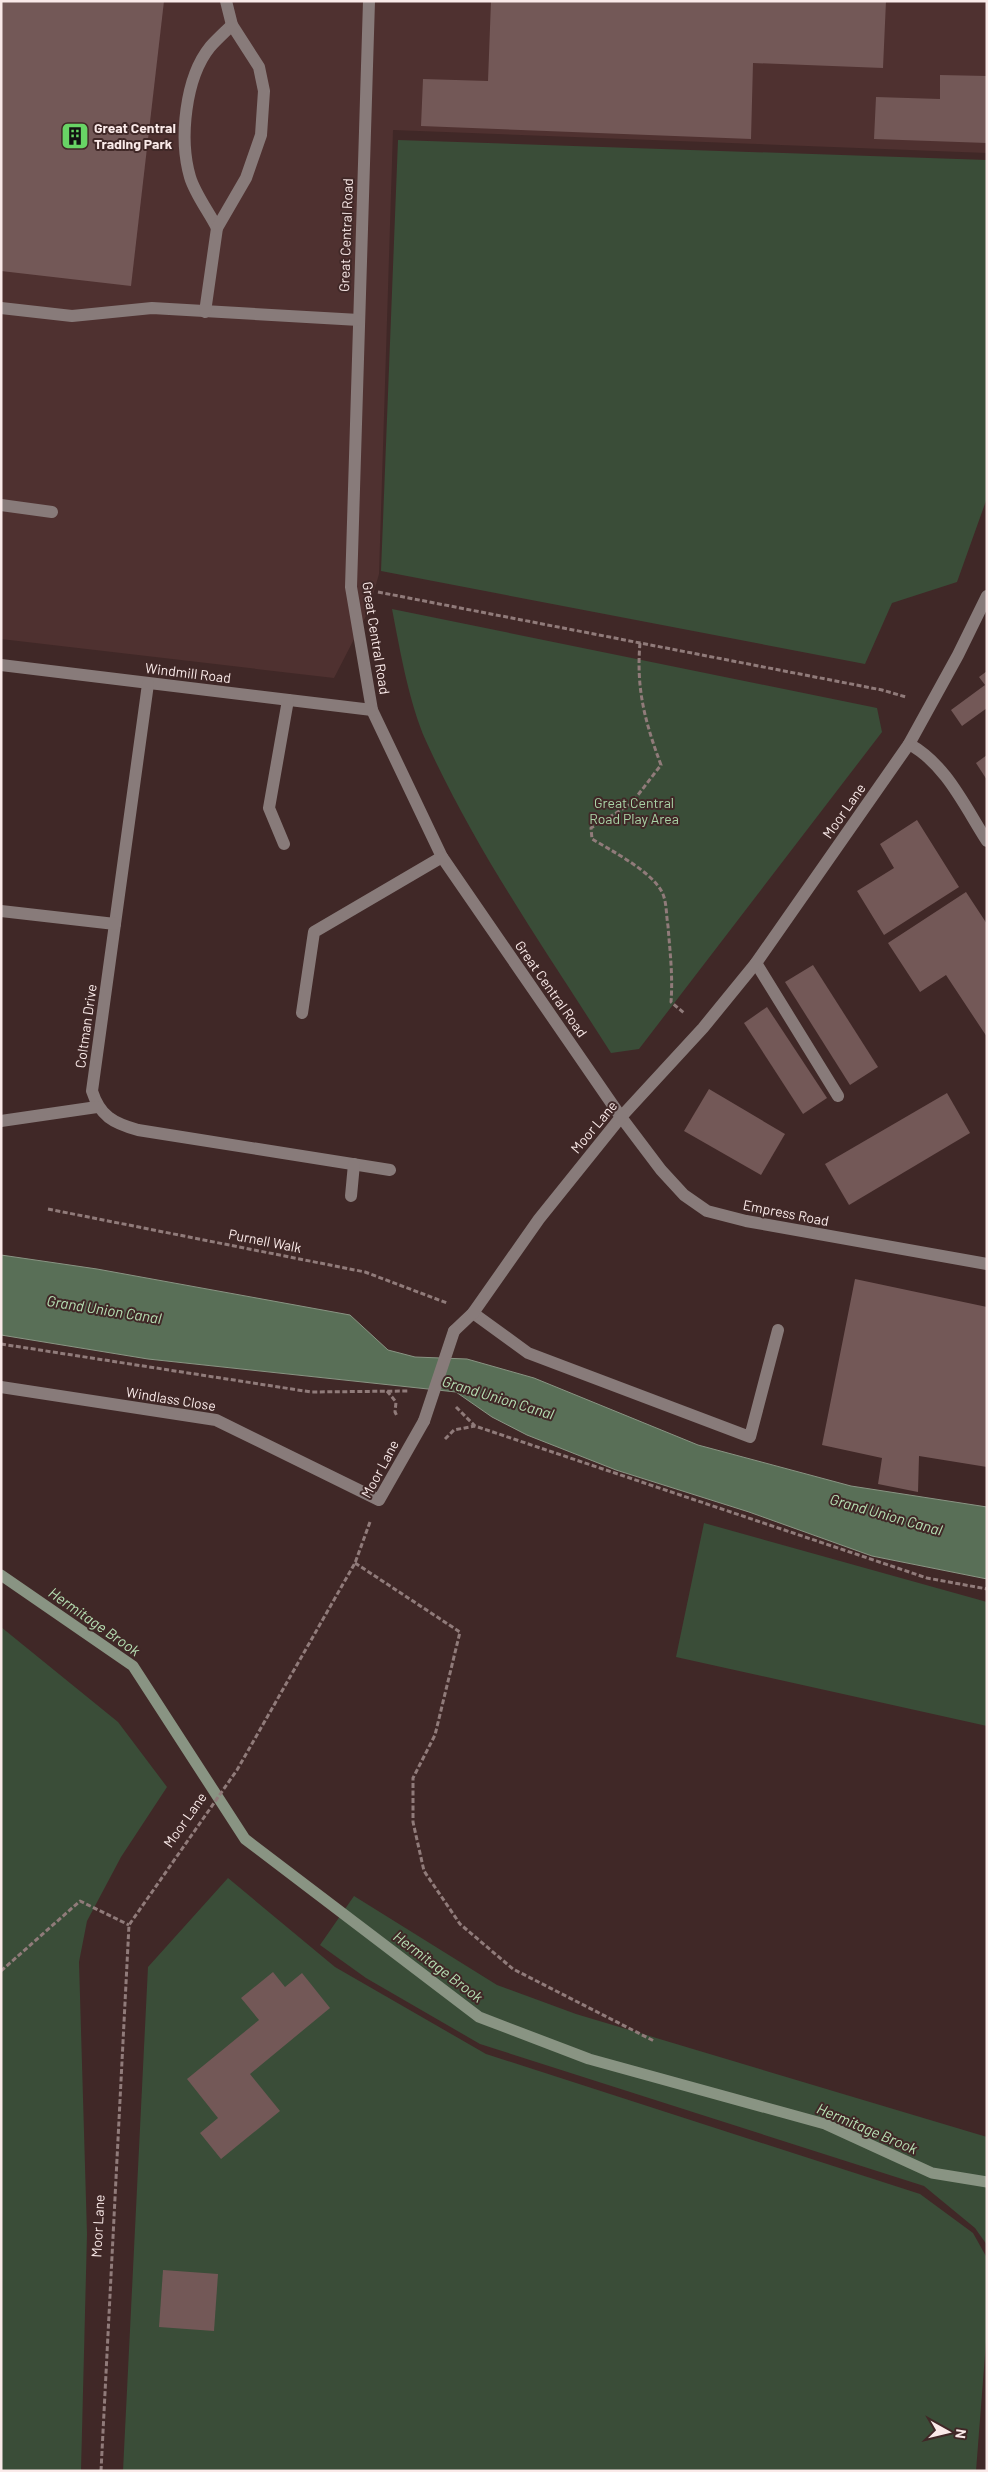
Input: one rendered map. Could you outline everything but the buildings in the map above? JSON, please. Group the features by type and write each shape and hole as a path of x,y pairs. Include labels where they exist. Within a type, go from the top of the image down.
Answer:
{"street":[{"path":"205,312 217,228 246,178 261,135 264,91 260,67 232,25 226,1"},
{"name":"Great Central Road","path":"368,6 351,587 372,710 442,857 621,1117"},
{"path":"217,228 190,178 184,136 189,92 196,71 210,47 232,25"},
{"path":"1,308 72,316 152,308 359,320"},
{"path":"1,505 52,512"},
{"name":"Moor Lane","path":"378,1500 424,1421 454,1331 473,1314 539,1219 621,1117 703,1028 756,963 909,744 958,655 987,596"},
{"name":"Windmill Road","path":"1,665 372,710"},
{"name":"Coltman Drive","path":"97,1106 92,1091 148,684"},
{"path":"284,844 270,808 288,700"},
{"path":"909,744 923,752 940,768 987,841"},
{"path":"302,1014 314,932 442,857"},
{"path":"1,911 115,924"},
{"path":"756,963 838,1096"},
{"path":"1,1121 97,1106 107,1117 121,1125 138,1130 390,1170"},
{"name":"Empress Road","path":"621,1117 661,1170 684,1195 707,1211 746,1221 987,1264"},
{"path":"351,1196 354,1164"},
{"path":"473,1314 528,1353 750,1437 778,1330"},
{"name":"Windlass Close","path":"1,1387 216,1420 378,1500"}],"path":[{"path":"351,587 882,690 931,704"},
{"path":"640,643 638,669 640,695 646,728 662,765 631,804 591,828 592,839 649,877 661,891 665,904 674,974 671,1002 703,1028"},
{"name":"Purnell Walk","path":"48,1209 366,1272 473,1314"},
{"path":"1,1344 311,1392 405,1390 413,1392"},
{"path":"453,1404 475,1426 927,1578 987,1589"},
{"name":"Moor Lane","path":"101,2471 129,1925 202,1823 237,1770 355,1564 378,1500"},
{"path":"355,1564 460,1632 435,1735 413,1778 413,1822 424,1871 460,1924 513,1969 654,2041"},
{"path":"1,1971 80,1901 129,1925"}],"shaded area":[{"path":"1,1 987,1 987,153 393,130 379,574 368,612 334,678 1,639"}],"green space":[{"path":"398,140 987,160 987,498 957,582 892,603 865,664 381,571"},
{"name":"Great Central Road Play Area","path":"392,609 877,708 882,732 639,1049 611,1053 489,861 446,782 426,741 415,710"},
{"path":"704,1523 987,1602 987,1726 676,1657"},
{"path":"1,1627 118,1722 167,1787 121,1857 87,1921 79,1962 87,2234 81,2471 1,2471"},
{"path":"228,1878 335,1967 486,2054 920,2194 973,2233 987,2258 987,2329 976,2471 123,2471 148,1967"},
{"path":"354,1896 497,1985 576,2014 987,2137 987,2245 975,2228 924,2186 480,2044 366,1978 320,1945"}],"water":[{"name":"Grand Union Canal","path":"1,1255 97,1269 350,1315 388,1350 415,1357 467,1359 534,1378 698,1445 851,1486 987,1507 987,1579 872,1556 749,1512 616,1470 527,1435 492,1417 456,1392 148,1359 1,1335"}],"waterway":[{"name":"Hermitage Brook","path":"1,1575 133,1666 245,1839 479,2017 589,2059 825,2124 932,2173 987,2182"}],"place":[{"name":"Great Central Trading Park","path":"75,136"}]}
